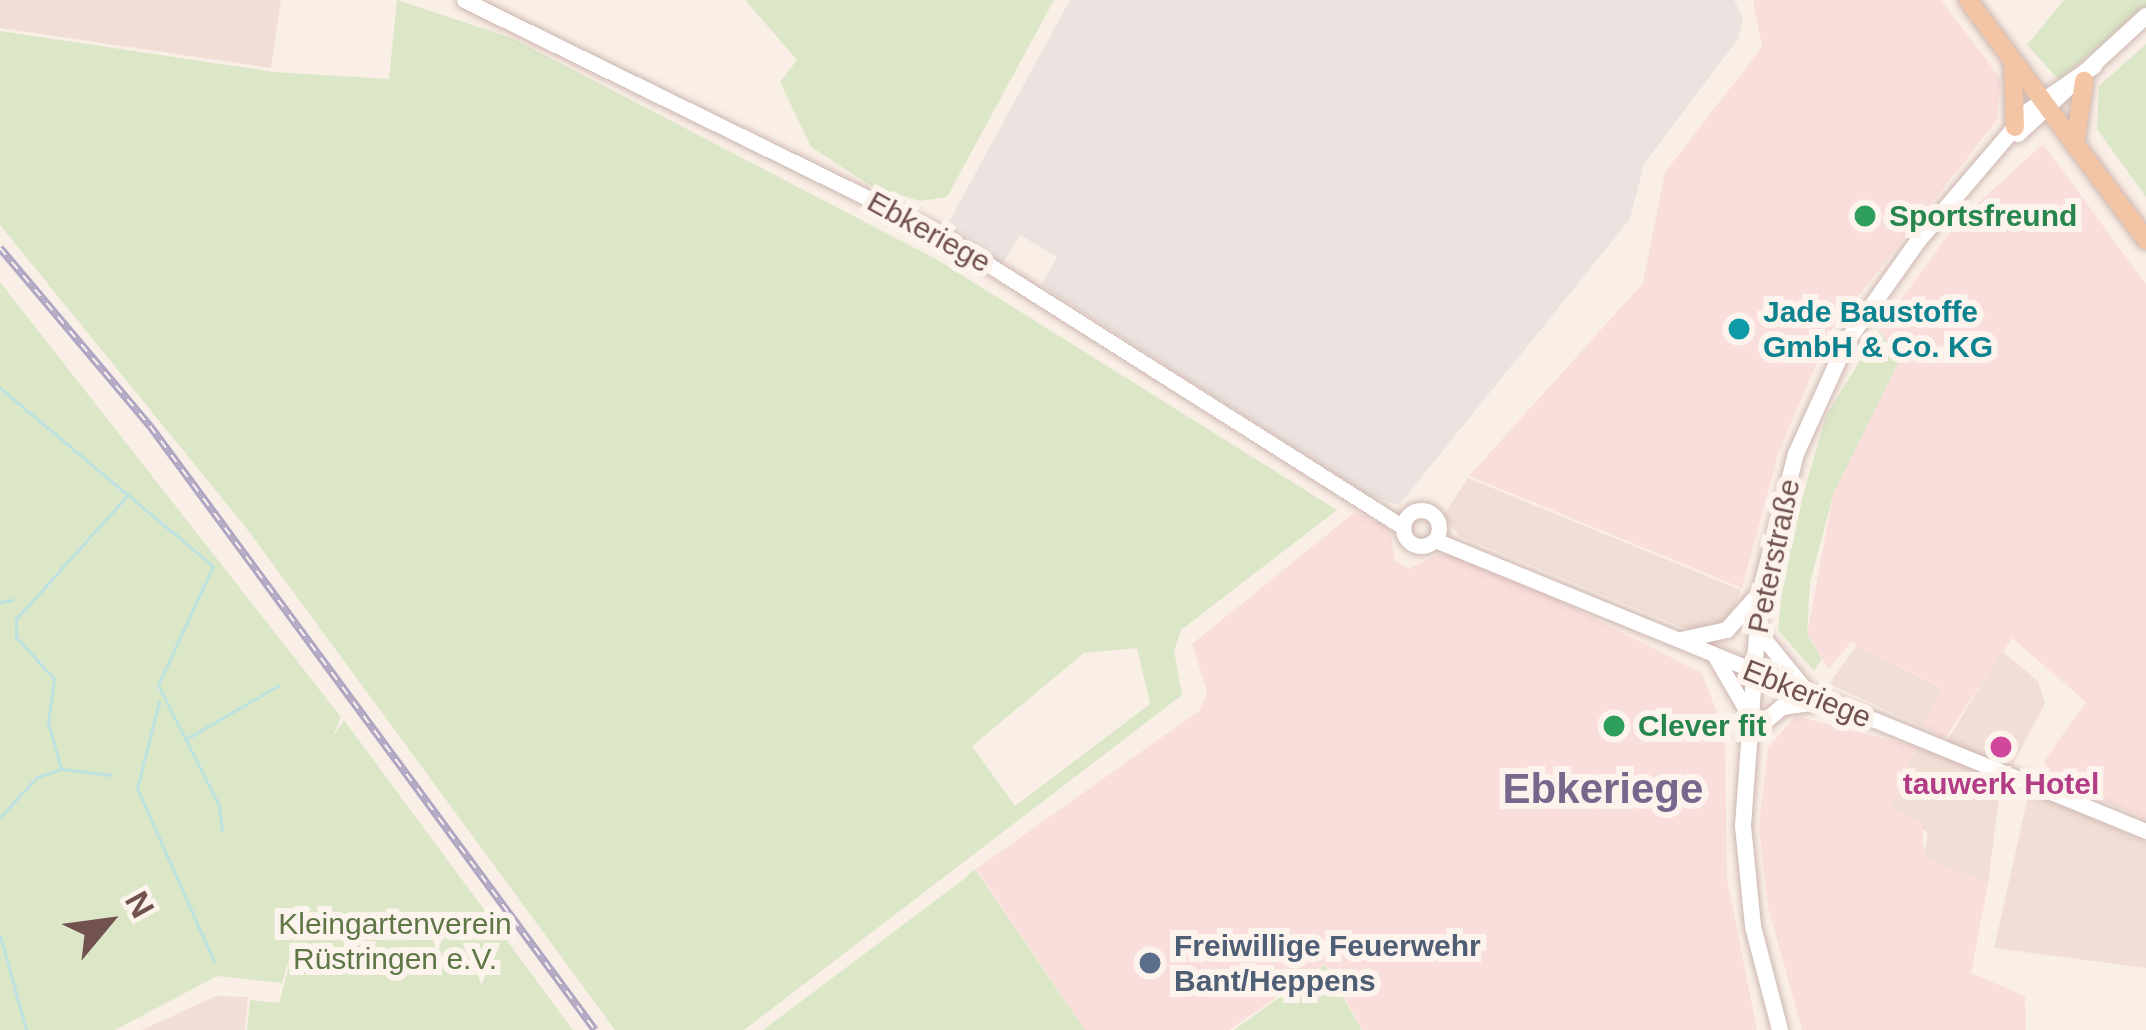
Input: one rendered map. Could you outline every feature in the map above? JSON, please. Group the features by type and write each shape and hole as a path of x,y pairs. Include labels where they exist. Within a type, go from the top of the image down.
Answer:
{"main road":[{"path":"1968,0 2146,240"},
{"path":"2046,104 2089,74 2146,16"},
{"path":"2013,61 2015,127"},
{"path":"2075,143 2089,74"},
{"name":"Peterstraße","path":"1780,1030 1747,879 1747,736 1760,593 1796,454 1846,341 2015,127 2046,104"},
{"name":"Peterstraße","path":"2003,145 2046,104"},
{"path":"1681,640 1727,630 1760,593"},
{"path":"1747,736 1782,707 1818,699"}],"street":[{"name":"Ebkeriege","path":"464,0 938,232 1371,507 1406,520"},
{"path":"1430,512 1437,534 1415,545 1406,520 1430,512"},
{"name":"Ebkeriege","path":"1437,534 1752,672 2146,831"},
{"path":"1756,629 1818,699"},
{"path":"1714,656 1749,715"}],"shaded area":[{"path":"0,0 281,0 271,68 0,28"},
{"path":"1070,0 1734,0 1743,18 1738,39 1644,164 1630,219 1399,505 1370,496 1041,285 1057,257 1020,235 1002,264 944,231"},
{"path":"1753,0 1941,0 2001,79 1997,120 1830,332 1779,451 1742,588 1469,476 1643,283 1665,172 1762,47"},
{"path":"2043,144 2146,284 2146,819 2053,780 2044,761 2086,702 2012,638 1945,738 1922,726 1942,688 1851,642 1829,669 1807,634 1833,495 1898,361 1879,330 1958,221"},
{"path":"1468,478 1741,590 1734,607 1725,622 1694,632 1460,536 1443,516"},
{"path":"1355,512 1390,529 1395,560 1408,569 1443,552 1488,565 1702,673 1725,735 1727,879 1757,1030 1363,1030 1325,964 1229,1030 1085,1030 976,869 1200,710 1207,691 1192,644"},
{"path":"1857,645 1942,689 1922,726 1829,684"},
{"path":"2002,651 2038,681 2045,703 2000,790 1988,884 1923,857 1928,833 1892,808 1916,747 1938,755"},
{"path":"1796,716 1916,747 1892,808 1922,822 1924,857 1988,884 1971,973 2025,996 2026,1030 1802,1030 1768,907 1759,826 1768,747"},
{"path":"2029,792 2146,842 2146,968 1994,948"},
{"path":"216,996 248,997 245,1030 142,1030"}],"green space":[{"path":"397,0 512,38 936,259 1337,510 1181,630 1174,651 1182,695 744,1030 615,1030 247,529 0,225 0,31 274,72 389,79","holes":["1137,648 1150,704 1015,806 972,746 1084,653"]},
{"path":"745,0 1054,0 947,197 920,201 873,187 811,147 780,82 797,60"},
{"path":"2064,0 2146,0 2146,7 2059,80 2027,45"},
{"path":"2146,44 2146,197 2097,129 2099,86"},
{"name":"Kleingartenverein Rüstringen e.V.","path":"0,282 341,717 332,738 344,720 573,1030 247,1030 250,1000 279,1003 302,917 282,983 217,976 115,1030 0,1030"},
{"path":"1879,330 1899,361 1833,495 1810,583 1807,634 1822,659 1814,671 1778,630 1785,558 1826,416"},
{"path":"975,869 1085,1030 763,1030 964,879"},
{"path":"1325,965 1362,1030 1234,1030"}],"waterway":[{"path":"0,388 213,566 158,685 219,806 222,831"},
{"path":"61,769 48,722 54,679 16,637 16,619 126,497"},
{"path":"0,602 13,600"},
{"path":"188,738 279,685"},
{"path":"159,702 137,788 214,962"},
{"path":"0,817 37,777 61,769 112,775"},
{"path":"0,936 26,1030"}],"railway":[{"path":"0,248 150,426 595,1030"}],"place":[{"name":"Sportsfreund","path":"1865,216"},
{"name":"Jade Baustoffe GmbH & Co. KG","path":"1739,329"},
{"name":"Clever fit","path":"1614,726"},
{"name":"tauwerk Hotel","path":"2001,747"},
{"name":"Freiwillige Feuerwehr Bant/Heppens","path":"1150,963"}],"district":[{"name":"Ebkeriege","path":"1603,789"}]}
